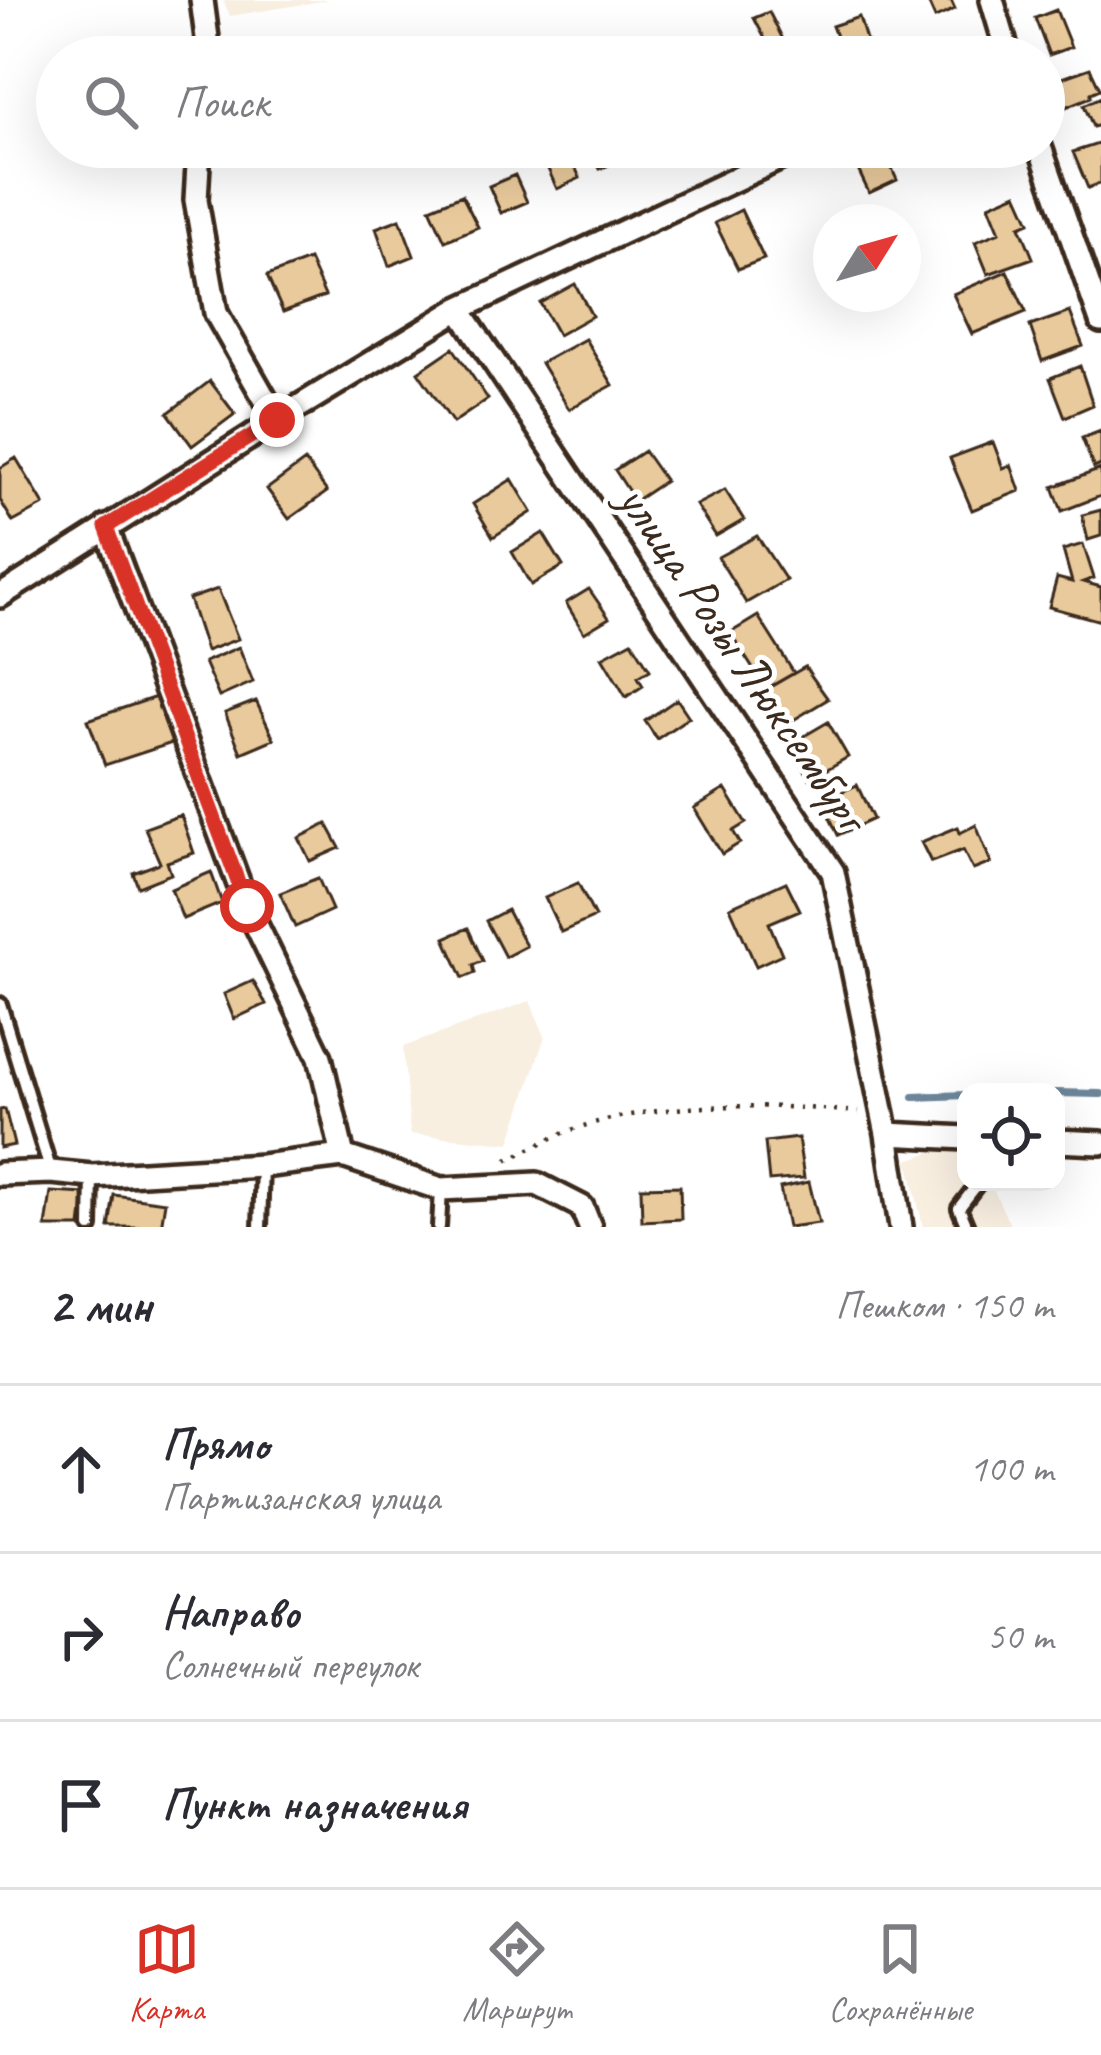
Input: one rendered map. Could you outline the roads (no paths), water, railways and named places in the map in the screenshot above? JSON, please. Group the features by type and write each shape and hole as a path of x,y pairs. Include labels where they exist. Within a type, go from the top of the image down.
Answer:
{"street":[{"path":"202,0 207,36"},
{"path":"992,0 1000,36"},
{"path":"198,168 196,200 216,313 277,420"},
{"path":"0,596 459,309 759,168"},
{"path":"1047,168 1101,321"},
{"name":"улица Розы Люксембург","path":"459,309 833,872 901,1227"},
{"path":"106,527 247,906 320,1057 343,1156"},
{"path":"885,1125 957,1137"},
{"path":"1065,1141 1101,1143"},
{"path":"0,1174 92,1176 343,1156 441,1189 537,1184 582,1207 590,1227"}],"lane":[{"path":"0,1004 51,1172"},
{"path":"260,1227 262,1166"},
{"path":"92,1176 92,1227"},
{"path":"439,1227 441,1189"},
{"path":"967,1227 959,1208 972,1191"}],"waterway":[{"path":"1065,1093 1101,1094"},
{"path":"914,1097 957,1095"}]}
